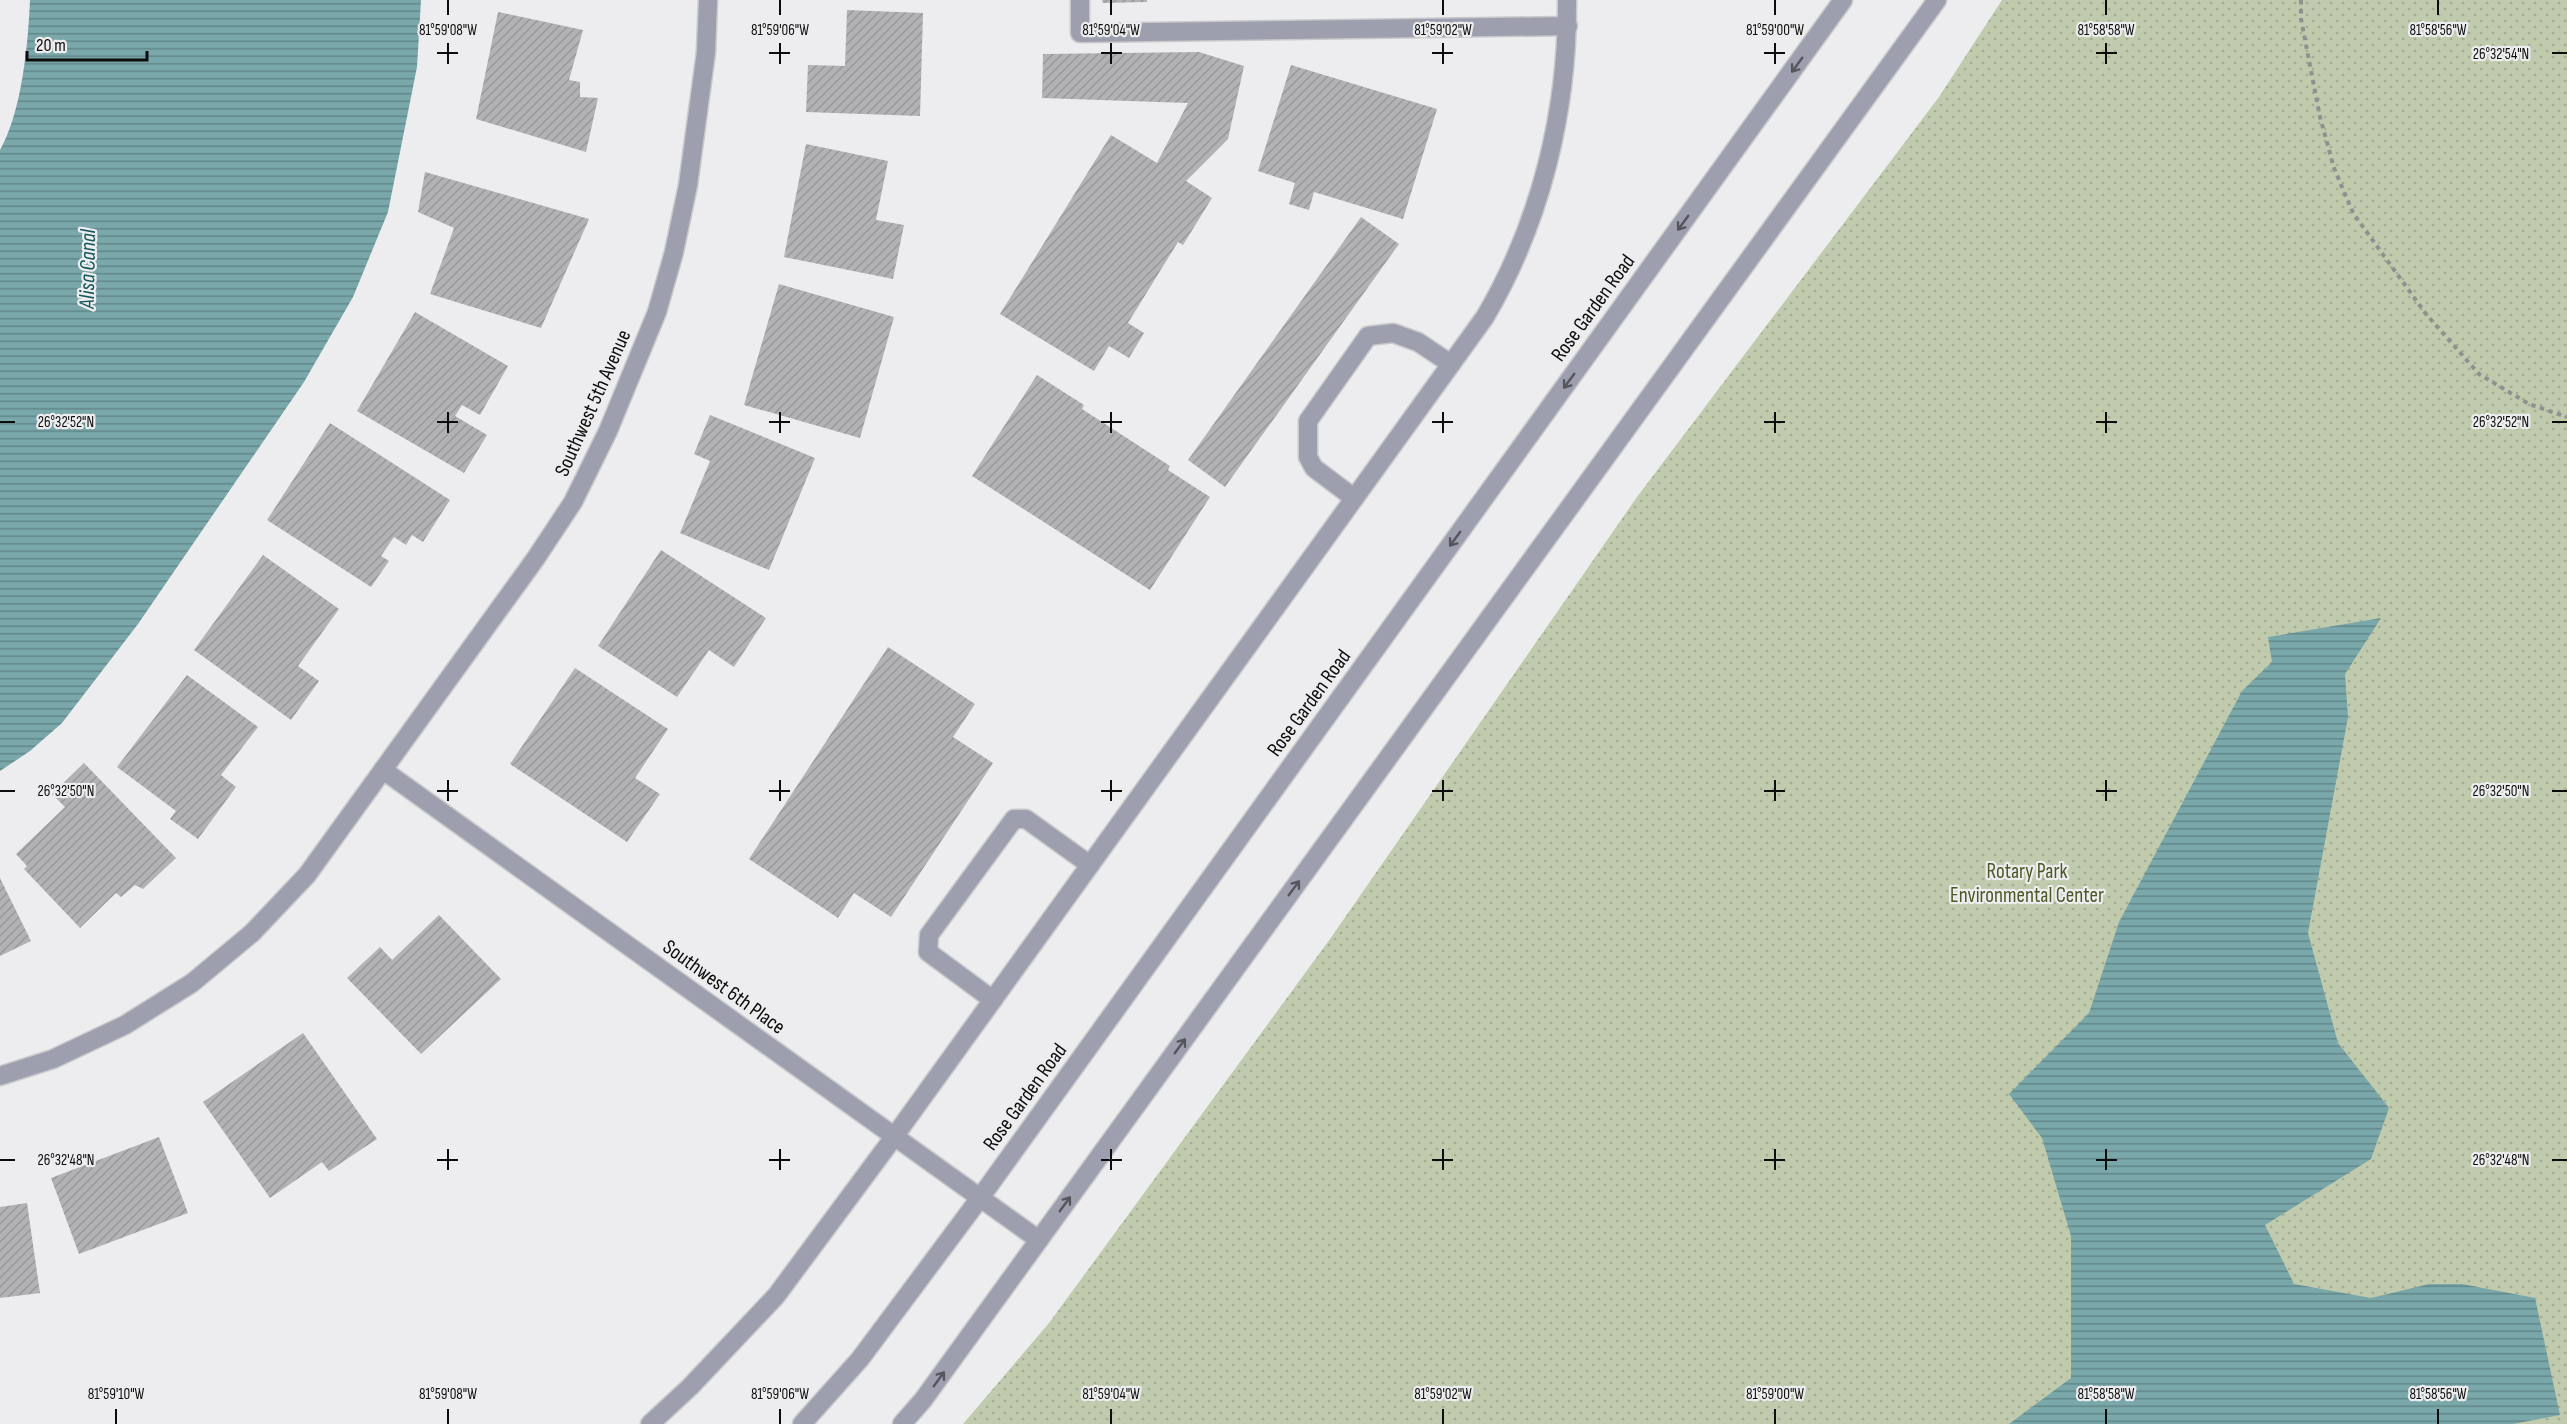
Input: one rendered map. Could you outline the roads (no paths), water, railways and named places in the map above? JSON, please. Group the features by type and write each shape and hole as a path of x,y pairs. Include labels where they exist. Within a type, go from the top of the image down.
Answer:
{"street":[{"name":"Southwest 5th Avenue","path":"0,1076 53,1059 114,1030 192,984 252,933 307,875 536,558 573,502 637,366 660,302 674,252 688,185 704,63 708,0"},
{"path":"1080,0 1080,33 1568,26"},
{"path":"650,1424 690,1387 776,1296 894,1137 1485,317 1507,280 1528,228 1544,176 1557,121 1568,26 1567,0"},
{"name":"Rose Garden Road","path":"802,1424 860,1359 980,1198 1843,0"},
{"path":"902,1424 923,1400 1936,0"},
{"path":"1354,498 1314,468 1308,457 1308,421 1368,336 1393,333 1418,342 1450,364"},
{"name":"Southwest 6th Place","path":"382,770 1039,1240"},
{"path":"993,1000 928,952 929,935 1014,819 1026,819 1090,865"}],"water":[{"name":"Alisa Canal","path":"30,0 421,0 417,67 388,212 353,297 304,382 138,624 62,723 30,751 0,771 0,150 8,134 19,97 28,37"},
{"path":"2381,618 2345,674 2348,717 2308,933 2338,1043 2389,1108 2371,1159 2265,1225 2294,1284 2371,1298 2429,1284 2462,1284 2535,1298 2560,1415 2513,1424 2009,1424 2071,1378 2071,1236 2042,1138 2009,1094 2089,1013 2119,922 2242,691 2272,662 2268,637"}],"park label":[{"name":"Rotary Park Environmental Center","path":"2027,883"}]}
